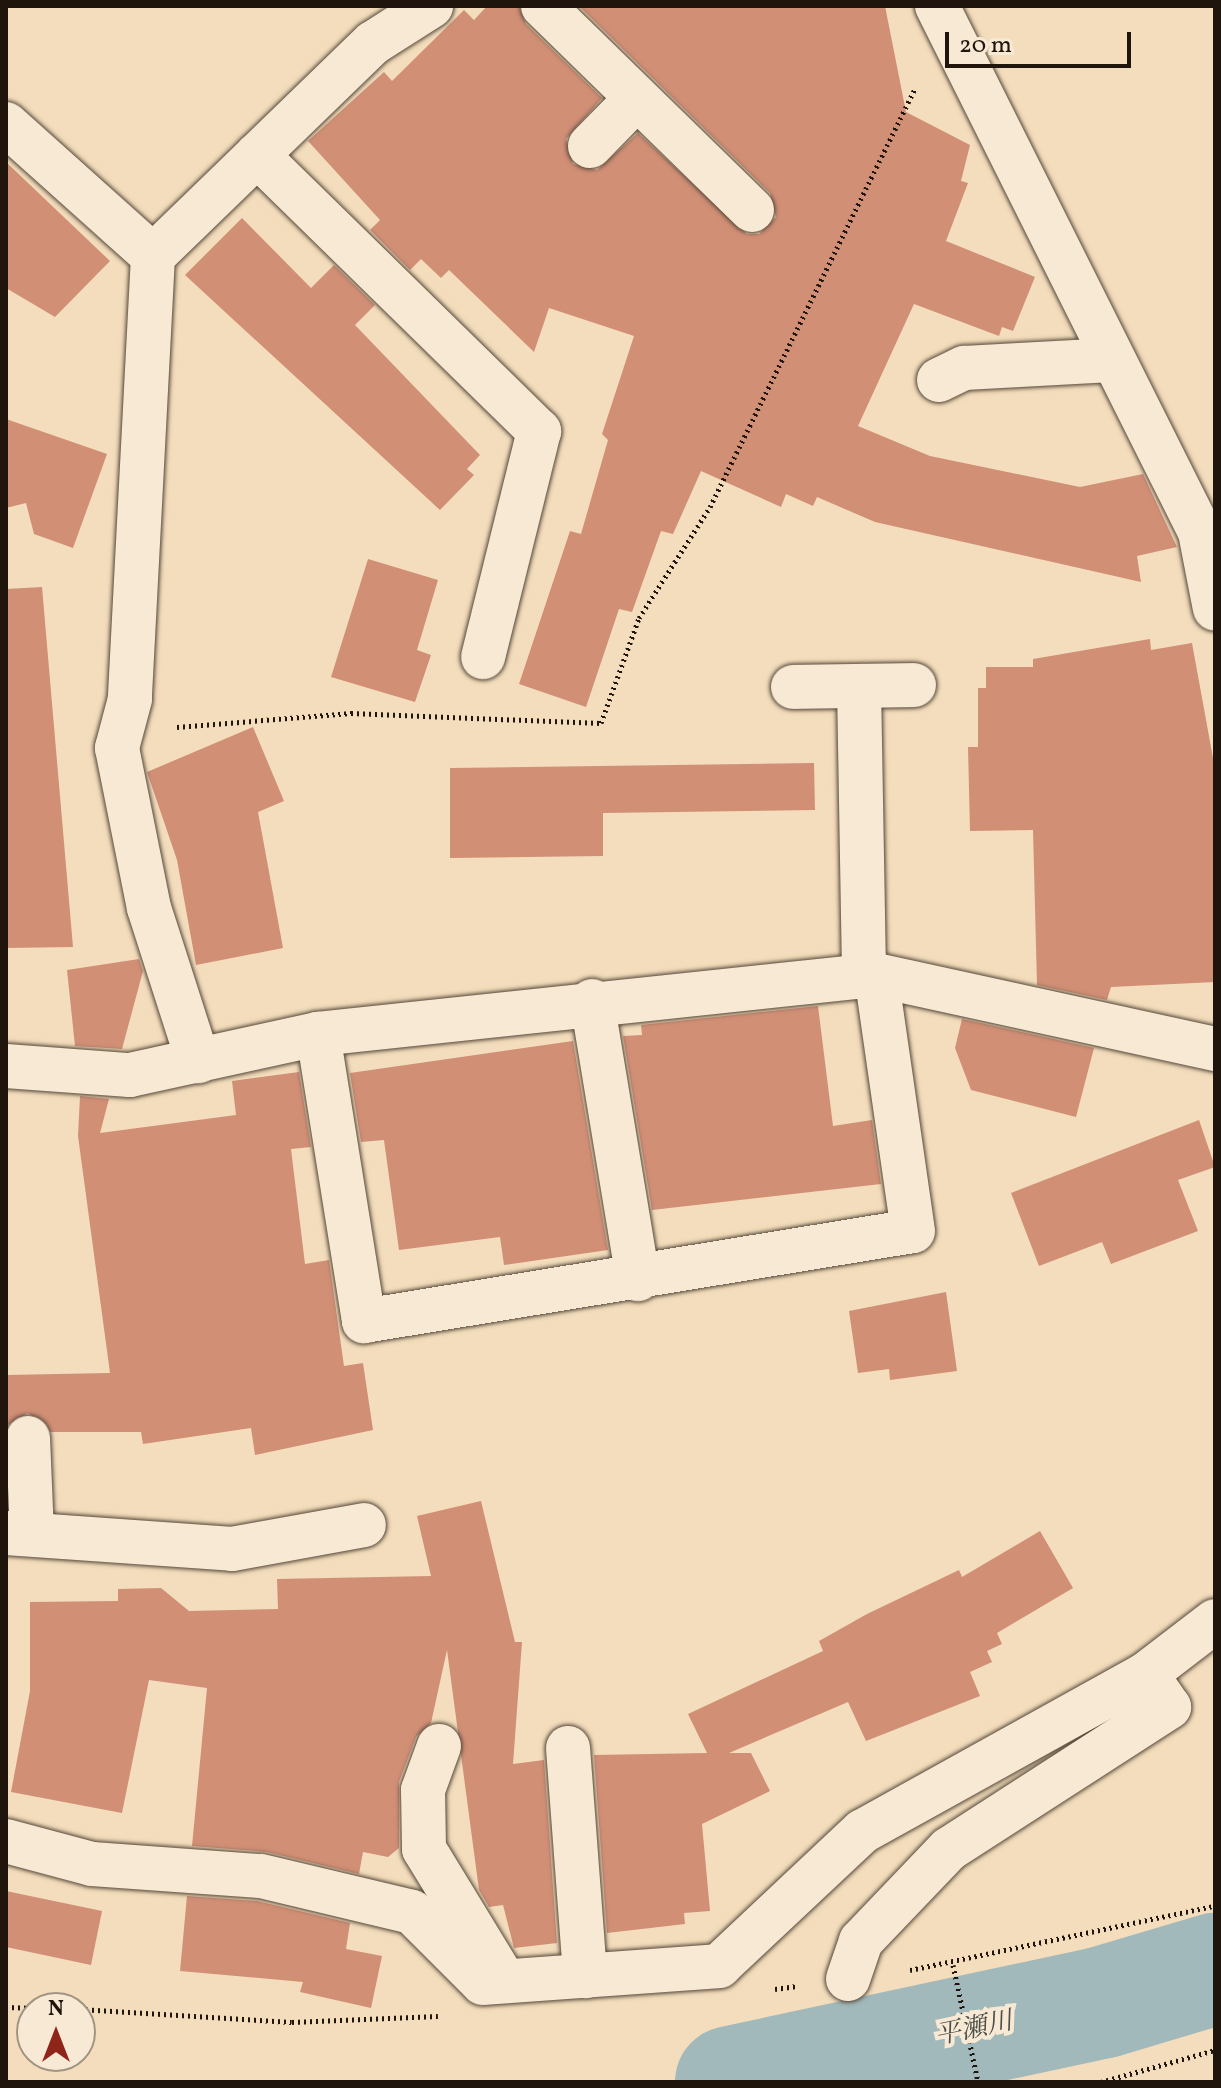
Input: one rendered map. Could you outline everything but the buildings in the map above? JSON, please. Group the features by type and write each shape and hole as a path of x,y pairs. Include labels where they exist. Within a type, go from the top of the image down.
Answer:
{"street":[{"path":"198,1061 149,908 117,748 130,699 153,256 373,43 431,6"},
{"path":"543,6 752,210"},
{"path":"940,19 1112,360 1208,531 1215,609"},
{"path":"590,146 637,98"},
{"path":"6,124 153,256"},
{"path":"257,155 539,431 483,657"},
{"path":"939,380 964,368 1112,360"},
{"path":"793,687 914,685"},
{"path":"318,1034 364,1321 638,1279 913,1231 870,975 859,686"},
{"path":"6,1066 130,1075 318,1034 592,1001 870,975 1215,1049"},
{"path":"592,1001 638,1279"},
{"path":"28,1438 19,1533 232,1549 364,1525"},
{"path":"6,1841 92,1864 261,1876 412,1912 483,1983 719,1966 863,1831 1146,1674 1215,1621"},
{"path":"848,1979 861,1941 949,1849 1169,1707 1146,1674"},
{"path":"439,1746 423,1790 424,1849 505,1982"},
{"path":"568,1748 585,1976"}],"path":[{"path":"117,748 148,732 246,717 351,713 601,723 639,618 710,507 940,19"},
{"path":"953,1965 978,2082"},
{"path":"1101,2082 1215,2050"}],"waterway":[{"name":"平瀬川","path":"731,2082 1104,2002 1215,1969"}]}
